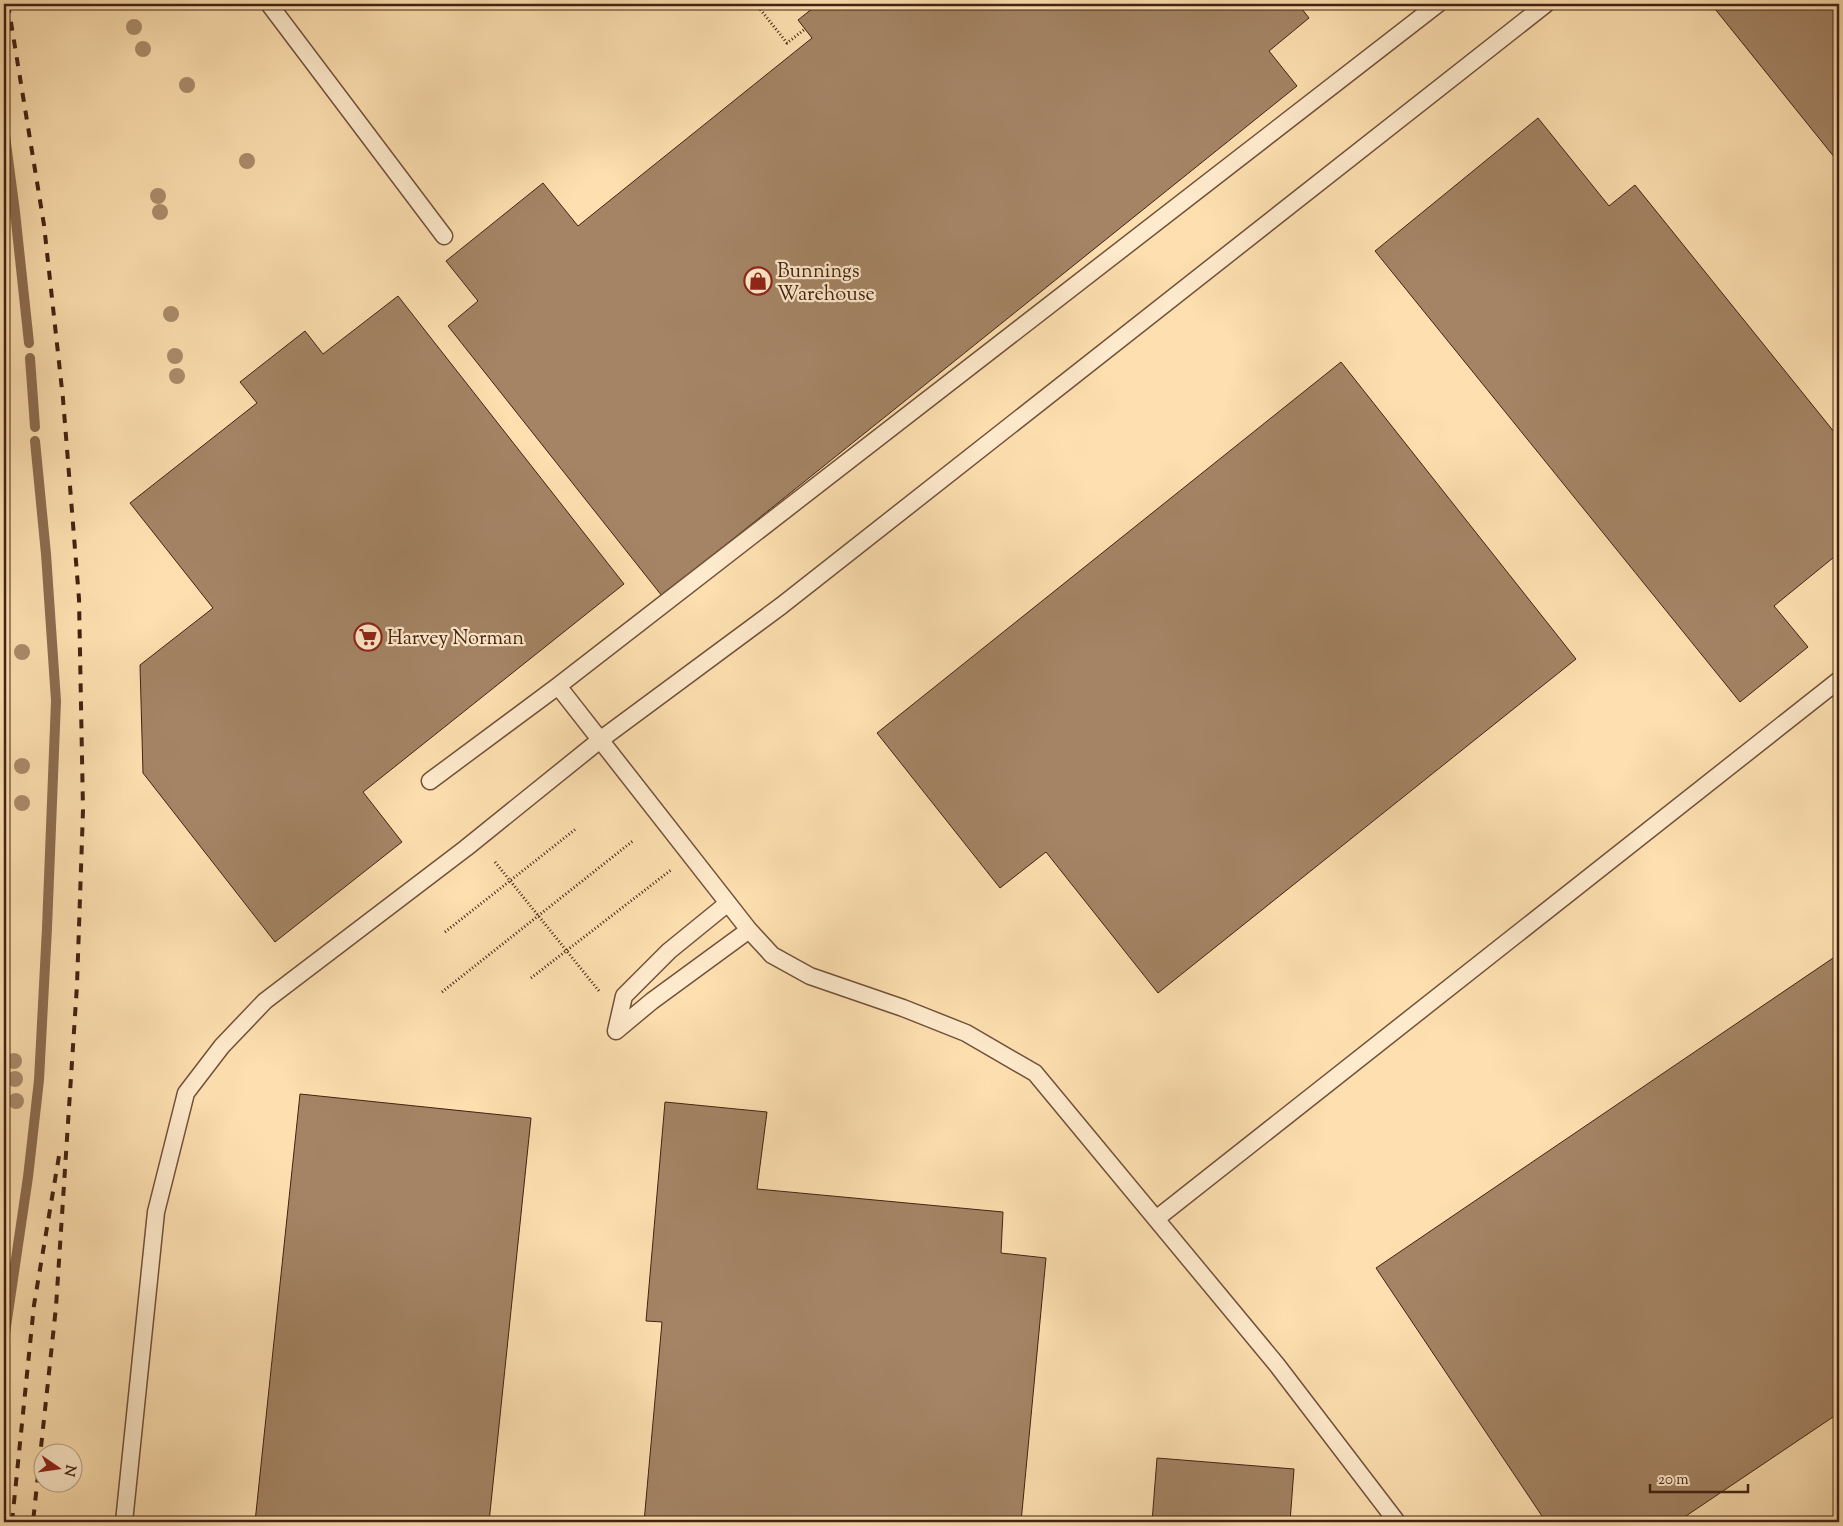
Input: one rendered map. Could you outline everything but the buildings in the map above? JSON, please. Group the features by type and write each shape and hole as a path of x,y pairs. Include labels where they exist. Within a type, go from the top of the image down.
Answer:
{"lane":[{"path":"269,4 444,236"},
{"path":"430,780 558,686 1438,4"},
{"path":"124,1522 156,1212 186,1093 222,1046 265,1002 466,848 600,740 781,606 1546,4"},
{"path":"1156,1220 1839,680"},
{"path":"558,686 749,930 772,955 810,976 903,1008 966,1033 1035,1073 1276,1365 1397,1522"},
{"path":"728,903 669,951 624,996 616,1031 652,1001 749,930"}],"path":[{"path":"756,4 787,43 804,28"},
{"path":"445,932 577,828"},
{"path":"442,992 634,840"},
{"path":"495,862 600,992"},
{"path":"531,978 672,869"}],"waterway":[{"path":"4,128 29,343"},
{"path":"30,358 35,427"},
{"path":"4,1340 28,1177 39,1080 56,701 46,554 35,441"}],"railway":[{"path":"8,4 44,225 63,399 79,599 83,810 77,985 56,1307 33,1522"},
{"path":"12,1522 34,1305 59,1156"}],"place":[{"name":"Bunnings Warehouse","path":"758,281"},
{"name":"Harvey Norman","path":"368,637"}]}
